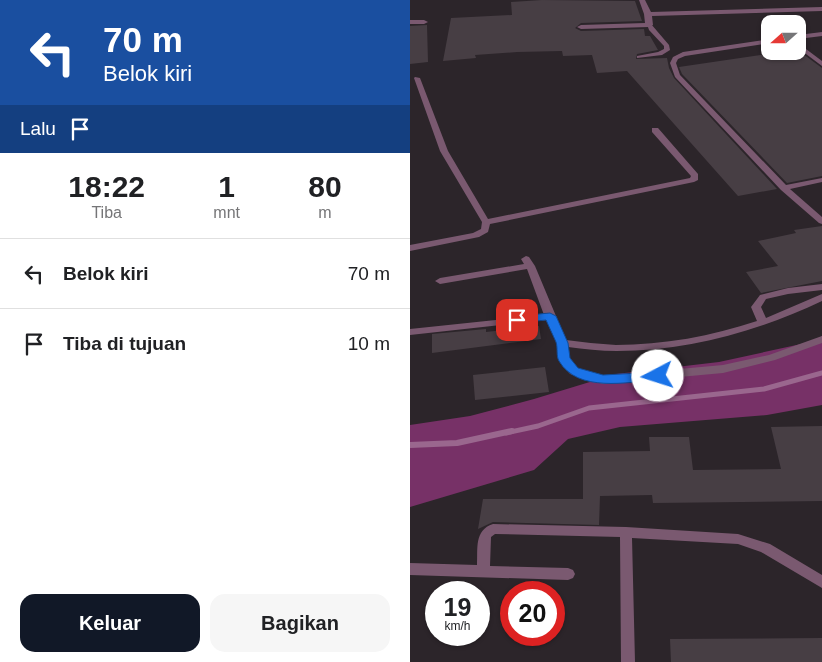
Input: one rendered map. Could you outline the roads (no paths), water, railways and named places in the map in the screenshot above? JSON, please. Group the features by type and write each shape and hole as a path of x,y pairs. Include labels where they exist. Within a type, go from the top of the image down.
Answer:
{"street":[{"path":"581,27 649,25 648,14 642,0"},
{"path":"811,0 820,9"},
{"path":"648,14 820,9"},
{"path":"410,22 424,22"}],"lane":[{"path":"639,57 660,54 666,50 667,46 649,25"},
{"path":"806,36 822,34"},
{"path":"761,42 683,54 675,58 673,63 678,76 784,188 822,221"},
{"path":"806,51 822,64"},
{"path":"410,248 481,233 485,230 486,222 444,151 417,78"},
{"path":"486,222 694,180 695,176 656,130"},
{"path":"784,188 822,180"},
{"path":"440,281 528,262 562,343 564,359 574,371 588,377 603,380 723,368 771,358 822,338"},
{"path":"762,323 756,307 764,297 788,291 822,287"},
{"path":"562,343 617,348 690,342 762,323 799,309 822,297"},
{"path":"410,332 550,316"},
{"path":"483,571 486,536 493,529 626,532 738,539 765,548 822,582"},
{"path":"626,532 628,662"},
{"path":"410,569 568,574"}],"waterway":[{"path":"506,433 538,426 589,408 764,389 822,373"},
{"path":"410,445 457,443 512,431"}]}
